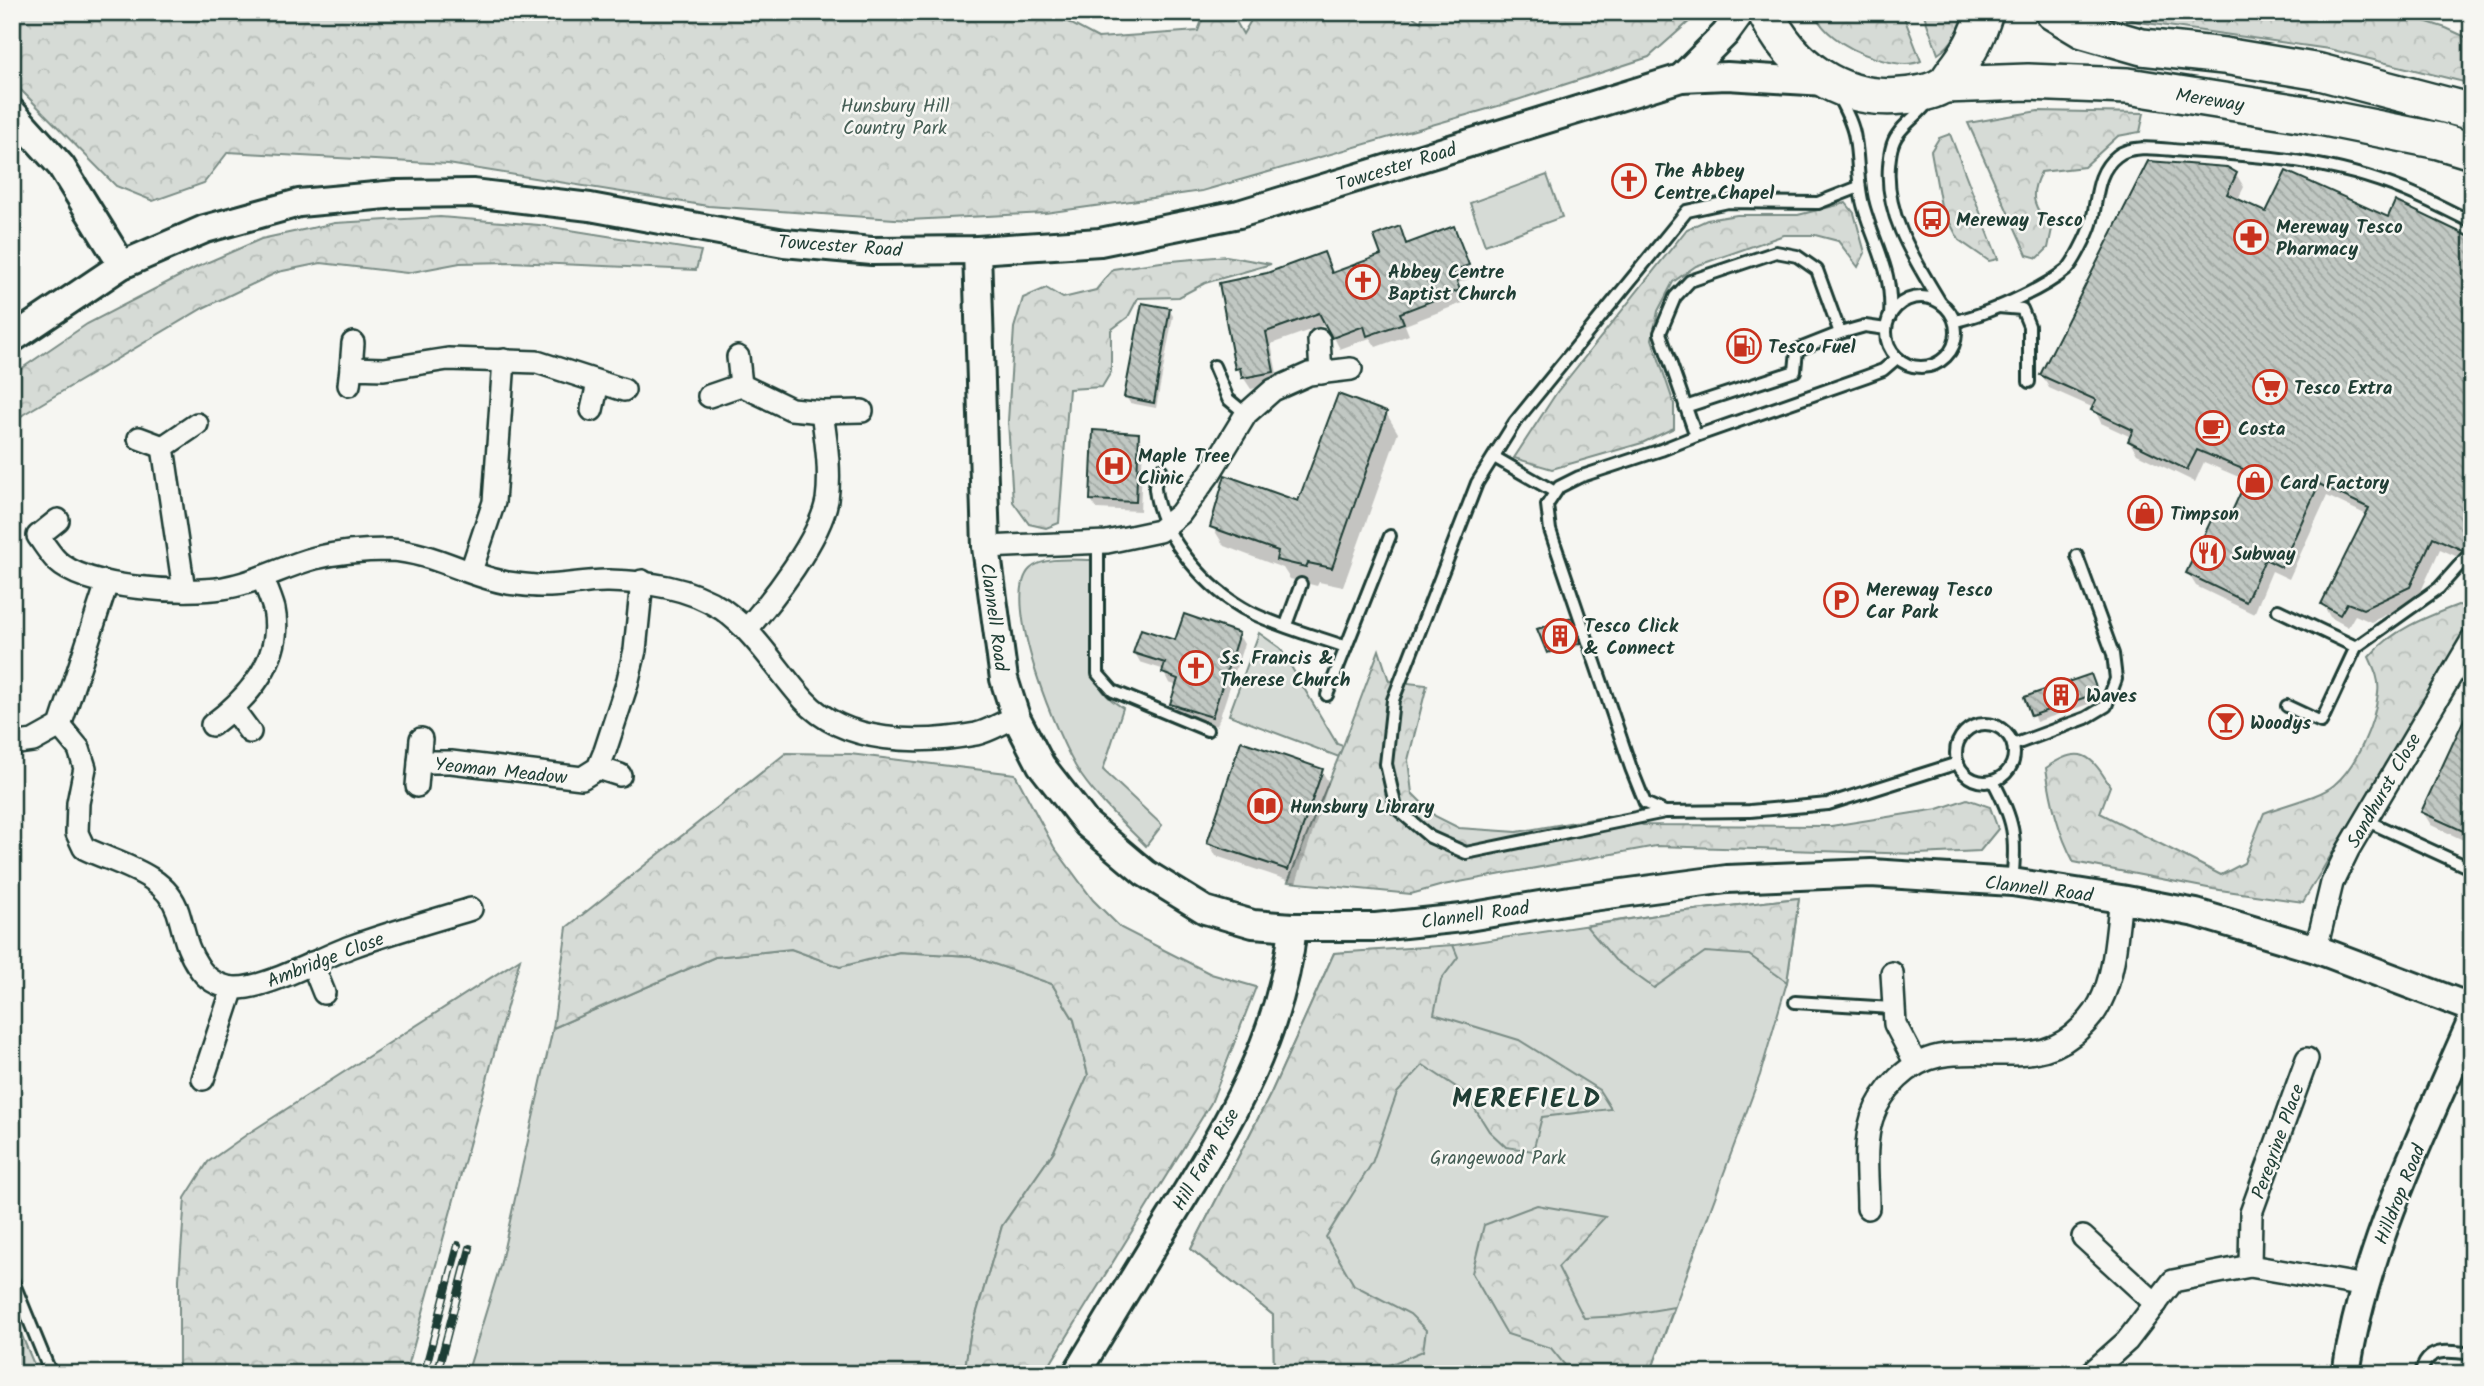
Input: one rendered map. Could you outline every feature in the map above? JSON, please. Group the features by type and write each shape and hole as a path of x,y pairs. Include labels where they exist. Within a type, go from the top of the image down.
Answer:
{"highway":[{"path":"1765,12 1790,51 1807,69 1829,83"},
{"path":"1940,86 1972,49 1985,12"},
{"path":"2053,12 2083,30 2142,47 2224,55 2320,72 2472,112"},
{"name":"Mereway","path":"1829,83 1875,96 1916,94 1940,86 2028,82 2128,86 2305,114 2440,141 2472,151"}],"street":[{"name":"Towcester Road","path":"1681,78 1725,34 1741,12"},
{"name":"Towcester Road","path":"12,339 122,265 205,229 299,203 397,194 472,193 590,207 784,243 872,251 976,250 1100,242 1239,214 1681,78 1727,76 1829,83"},
{"path":"12,112 61,166 122,265"},
{"name":"Clannell Road","path":"976,250 986,547 1004,679 1016,717 1041,765 1087,824 1145,873 1205,910 1253,924 1376,927 1450,919 1727,879 1871,873 2012,882 2196,913 2316,949 2472,1009"},
{"path":"1319,340 1321,373"},
{"path":"353,342 350,376 448,359 504,360 537,362 624,390"},
{"path":"738,357 741,384"},
{"path":"471,571 494,502 504,360"},
{"path":"986,547 1098,542 1159,531 1180,514 1210,473 1246,414 1273,390 1309,374 1351,369"},
{"path":"592,410 598,383"},
{"path":"709,396 741,384 791,409 822,412 862,411"},
{"path":"747,629 783,585 812,537 827,502 828,462 822,412"},
{"path":"163,447 197,424"},
{"path":"139,438 163,447"},
{"path":"163,447 184,590"},
{"path":"58,520 29,541 85,578 107,583 184,590 224,588 314,558 355,551 393,551 435,557 505,582 541,587 597,580 642,581 679,588 720,608 747,629 806,703 838,725 880,737 931,739 979,733 1016,717"},
{"path":"212,724 233,709 262,676 274,641 274,609 262,577"},
{"path":"620,775 598,768 627,684 635,650 642,581"},
{"path":"12,744 33,741 60,726 107,583"},
{"name":"Sandhurst Close","path":"2316,949 2332,883 2365,820 2472,640"},
{"path":"233,709 250,732"},
{"path":"60,726 79,749 85,768 78,803 77,833 84,848 133,868 160,884 177,909 186,946 198,967 212,982 233,988 203,1079"},
{"path":"417,786 421,739"},
{"name":"Yeoman Meadow","path":"419,762 451,762 582,778 598,768"},
{"path":"1868,1208 1868,1135 1882,1096 1916,1064 1939,1056 2025,1055 2066,1041 2086,1023 2101,1002 2110,974 2120,899"},
{"name":"Ambridge Close","path":"233,988 259,984 351,946 471,909"},
{"name":"Hill Farm Rise","path":"1076,1374 1198,1174 1241,1097 1266,1043 1281,1000 1293,927"},
{"path":"312,963 324,993"},
{"path":"1892,973 1895,1024 1916,1064"},
{"name":"Hilldrop Road","path":"2346,1374 2382,1229 2472,1020"},
{"name":"Peregrine Place","path":"2250,1266 2251,1213 2307,1059"},
{"path":"2082,1237 2155,1304"},
{"path":"2090,1374 2127,1341 2173,1281 2250,1266 2366,1286"}],"lane":[{"path":"1829,83 1845,108 1855,135 1859,187 1885,264 1891,292 1890,317"},
{"path":"1940,86 1925,107 1897,134 1891,150 1888,178 1892,205 1905,241 1940,302 1952,313 1957,333 1955,344 1940,362 1918,367 1897,358 1887,339 1886,329 1895,309 1911,298 1931,298 1940,302"},
{"path":"1955,321 1996,307 2041,286 2068,269 2091,225 2098,184 2105,168 2119,154 2141,148 2239,153 2298,161 2357,174 2403,190 2472,222"},
{"path":"1859,187 1818,203 1728,202 1687,211 1515,422 1477,484 1393,700 1386,764 1396,808 1430,837 1466,853 1665,812 1750,811 1828,804 1958,763"},
{"path":"1696,436 1660,333 1675,297 1690,281 1776,252 1797,256 1817,270 1840,333"},
{"path":"1996,307 2022,309 2029,326 2029,382"},
{"path":"1685,407 1795,370 1797,350 1840,333 1865,326 1886,329"},
{"path":"1665,812 1645,803 1636,784 1550,530 1547,505 1559,487 1579,477 1867,376 1883,370 1897,358"},
{"path":"1214,366 1228,399 1246,414"},
{"path":"1494,457 1555,492"},
{"path":"1161,469 1154,487 1166,526 1184,554 1210,584 1250,612 1346,647"},
{"path":"1327,695 1390,536"},
{"path":"1098,542 1098,674 1113,691 1207,730"},
{"path":"2287,706 2321,722 2356,646 2439,588 2472,551"},
{"path":"2013,745 2086,718 2106,706 2116,679 2113,653 2077,556"},
{"path":"1286,625 1301,584"},
{"path":"2278,610 2356,646"},
{"path":"1976,726 1995,726 2003,730 2013,745 2013,763 2002,777 1993,781 1985,782 1969,777 1958,763 1956,754 1961,737 1976,726"},
{"path":"1993,781 2012,820 2016,850 2012,882"},
{"path":"2365,820 2472,869"},
{"path":"1795,1002 1892,1008"},
{"path":"12,1279 51,1374"},
{"path":"2421,1374 2423,1363 2433,1354 2449,1351 2472,1354"}],"green space":[{"name":"Hunsbury Hill Country Park","path":"12,12 593,12 641,18 649,12 1049,12 1098,38 1198,31 1205,12 1235,12 1233,16 1243,34 1256,12 1406,12 1421,22 1423,12 1700,12 1649,57 1505,104 1202,191 1045,213 909,220 708,206 448,164 228,152 204,183 153,201 116,186 12,81"},
{"path":"1813,12 1902,12 1921,61 1901,64 1864,54 1831,35"},
{"path":"1923,12 1965,12 1952,41 1938,54"},
{"path":"2105,12 2396,12 2446,28 2472,40 2472,84 2329,49 2139,22"},
{"path":"2038,111 2144,113 2140,132 2118,136 2084,167 2041,172 2034,189 2035,202 2052,229 2048,248 2038,258 2027,255 1968,123"},
{"path":"1950,134 1998,259 1989,261 1959,240 1941,206 1931,151 1939,138"},
{"path":"1547,175 1562,217 1485,245 1470,203"},
{"path":"1846,203 1854,213 1865,253 1858,267 1838,241 1815,235 1784,235 1696,266 1673,282 1658,311 1652,339 1674,404 1674,428 1642,443 1552,469 1514,458 1557,392 1687,229 1707,220 1737,215 1798,215"},
{"path":"440,217 539,225 701,251 696,270 512,262 460,263 407,273 321,263 278,272 203,308 12,423 12,375 87,324 197,267 261,239 335,223"},
{"path":"1226,256 1271,264 1205,283 1179,297 1138,298 1128,317 1111,330 1111,372 1102,387 1069,389 1059,523 1046,528 1029,524 1013,502 1008,421 1014,328 1023,298 1046,288 1063,298 1096,290 1113,269"},
{"path":"1051,560 1092,560 1092,624 1096,674 1104,693 1123,708 1103,770 1162,825 1146,846 1096,794 1071,758 1047,704 1027,639 1022,609 1022,585 1030,569"},
{"path":"2458,605 2472,607 2472,619 2303,902 2213,889 2074,862 2056,816 2046,768 2068,756 2076,755 2084,756 2097,766 2110,786 2100,813 2221,875 2244,863 2264,813 2328,789 2350,767 2369,730 2378,693 2375,670 2369,657 2399,632"},
{"path":"1259,633 1280,648 1337,744 1343,746 1339,757 1229,715"},
{"path":"1379,650 1389,681 1427,685 1408,760 1412,793 1435,816 1459,828 1517,832 1615,815 1643,825 1831,826 1938,809 1967,799 1990,807 1998,829 1980,851 1918,854 1656,846 1443,885 1411,894 1288,882"},
{"path":"786,753 850,754 1015,774 1054,847 1093,900 1121,928 1211,974 1256,987 1211,1103 1044,1374 964,1374 970,1336 1002,1226 1054,1151 1088,1075 1074,1020 1052,984 971,956 899,952 840,967 791,949 715,957 553,1028 567,927"},
{"name":"Grangewood Park","path":"1799,898 1787,982 1760,1075 1650,1374 1274,1374 1273,1315 1191,1249 1271,1093 1334,953 1429,949 1669,913"},
{"path":"1799,898 1787,982 1749,955 1705,952 1654,988 1615,960 1586,926 1669,913"},
{"path":"1453,945 1458,957 1441,980 1434,1014 1519,1040 1599,1090 1611,1109 1542,1117 1533,1151 1506,1147 1489,1131 1465,1093 1423,1065 1397,1093 1372,1163 1326,1237 1354,1285 1410,1314 1426,1330 1423,1351 1389,1365 1368,1367 1344,1374 1274,1374 1273,1315 1191,1249 1271,1093 1334,953"},
{"path":"791,949 840,967 899,952 971,956 1052,984 1074,1020 1088,1075 1054,1151 1002,1226 970,1336 964,1374 467,1374 500,1266 553,1028 715,957"},
{"path":"520,959 406,1374 179,1374 179,1279 185,1198 208,1162"},
{"path":"1537,1205 1605,1217 1558,1267 1584,1318 1621,1316 1674,1307 1650,1374 1572,1374 1551,1348 1507,1334 1472,1273 1484,1225"},
{"path":"12,1312 38,1374 12,1374"}],"building":[{"name":"Tesco Extra","path":"2148,161 2227,167 2237,173 2227,194 2266,212 2286,171 2388,217 2395,201 2472,238 2472,530 2462,550 2433,537 2410,587 2363,609 2347,603 2340,615 2321,604 2369,508 2319,484 2281,567 2265,559 2246,602 2186,573 2215,512 2229,518 2250,472 2197,450 2187,470 2128,441 2133,430 2091,410 2096,400 2040,375"},
{"name":"Abbey Centre Baptist Church","path":"1400,226 1406,244 1454,226 1469,265 1453,271 1460,290 1400,313 1404,323 1367,336 1364,326 1332,338 1319,313 1266,332 1274,372 1242,378 1240,368 1235,369 1219,283 1267,273 1324,252 1332,273 1381,255 1374,236"},
{"path":"1142,303 1170,308 1154,403 1124,397"},
{"path":"1338,394 1387,412 1332,568 1308,563 1306,567 1276,560 1278,551 1210,527 1225,475 1298,501"},
{"name":"Maple Tree Clinic","path":"1093,430 1139,433 1136,502 1090,500"},
{"name":"Ss. Francis & Therese Church","path":"1184,614 1239,633 1212,717 1170,704 1178,679 1162,673 1165,663 1133,653 1141,629 1175,640"},
{"name":"Tesco Click & Connect","path":"1572,618 1580,643 1547,653 1537,629"},
{"name":"Waves","path":"2091,674 2098,693 2031,716 2024,697"},
{"path":"2472,702 2472,835 2421,812"},
{"name":"Hunsbury Library","path":"1241,741 1323,769 1288,870 1207,843"}],"railway":[{"path":"424,1374 458,1245"},
{"path":"437,1374 470,1248"}],"place":[{"name":"The Abbey Centre Chapel","path":"1629,181"},
{"name":"Mereway Tesco","path":"1932,219"},
{"name":"Mereway Tesco Pharmacy","path":"2251,237"},
{"name":"Abbey Centre Baptist Church","path":"1363,282"},
{"name":"Tesco Fuel","path":"1744,346"},
{"name":"Tesco Extra","path":"2270,387"},
{"name":"Costa","path":"2213,428"},
{"name":"Maple Tree Clinic","path":"1114,466"},
{"name":"Card Factory","path":"2255,482"},
{"name":"Timpson","path":"2145,513"},
{"name":"Subway","path":"2208,553"},
{"name":"Mereway Tesco Car Park","path":"1841,600"},
{"name":"Tesco Click & Connect","path":"1560,636"},
{"name":"Ss. Francis & Therese Church","path":"1196,668"},
{"name":"Waves","path":"2061,695"},
{"name":"Woodys","path":"2226,722"},
{"name":"Hunsbury Library","path":"1265,806"}],"district":[{"name":"MEREFIELD","path":"1527,1098"}]}
